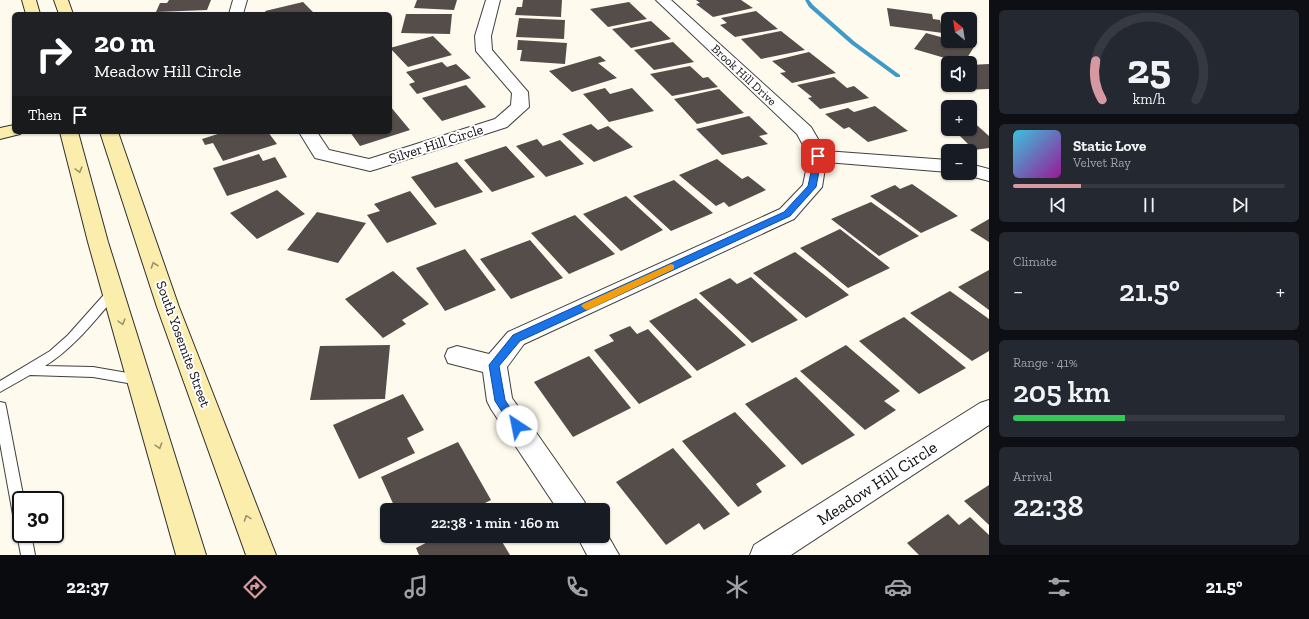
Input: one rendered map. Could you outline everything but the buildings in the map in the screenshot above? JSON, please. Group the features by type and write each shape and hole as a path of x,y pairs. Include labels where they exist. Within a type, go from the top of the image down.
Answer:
{"main road":[{"path":"29,0 32,12"},
{"path":"61,0 65,12"},
{"path":"0,134 12,131"},
{"path":"70,134 113,292 191,555"},
{"name":"South Yosemite Street","path":"110,134 168,306 261,555"}],"street":[{"path":"237,12 240,0"},
{"name":"Silver Hill Circle","path":"309,134 322,154 343,168 370,166 501,123 526,108 520,92 496,67 484,50 483,36 493,0"},
{"name":"Brook Hill Drive","path":"663,0 805,132 818,156"},
{"path":"569,503 500,401 494,365 516,338 787,214 812,187 818,156 941,165"},
{"path":"977,172 989,175"},
{"path":"457,356 494,365"},
{"name":"Meadow Hill Circle","path":"765,555 989,411"},
{"path":"596,543 604,555"}],"lane":[{"path":"0,386 54,354 72,338 113,292"},
{"path":"28,370 92,372 139,380"},
{"path":"0,407 16,491"},
{"path":"26,543 28,555"}],"waterway":[{"path":"807,0 811,6 853,43 898,76"}],"slow traffic":[{"path":"586,306 671,267"}],"route":[{"path":"517,426 500,401 494,365 516,338 787,214 812,187 818,156"}]}
